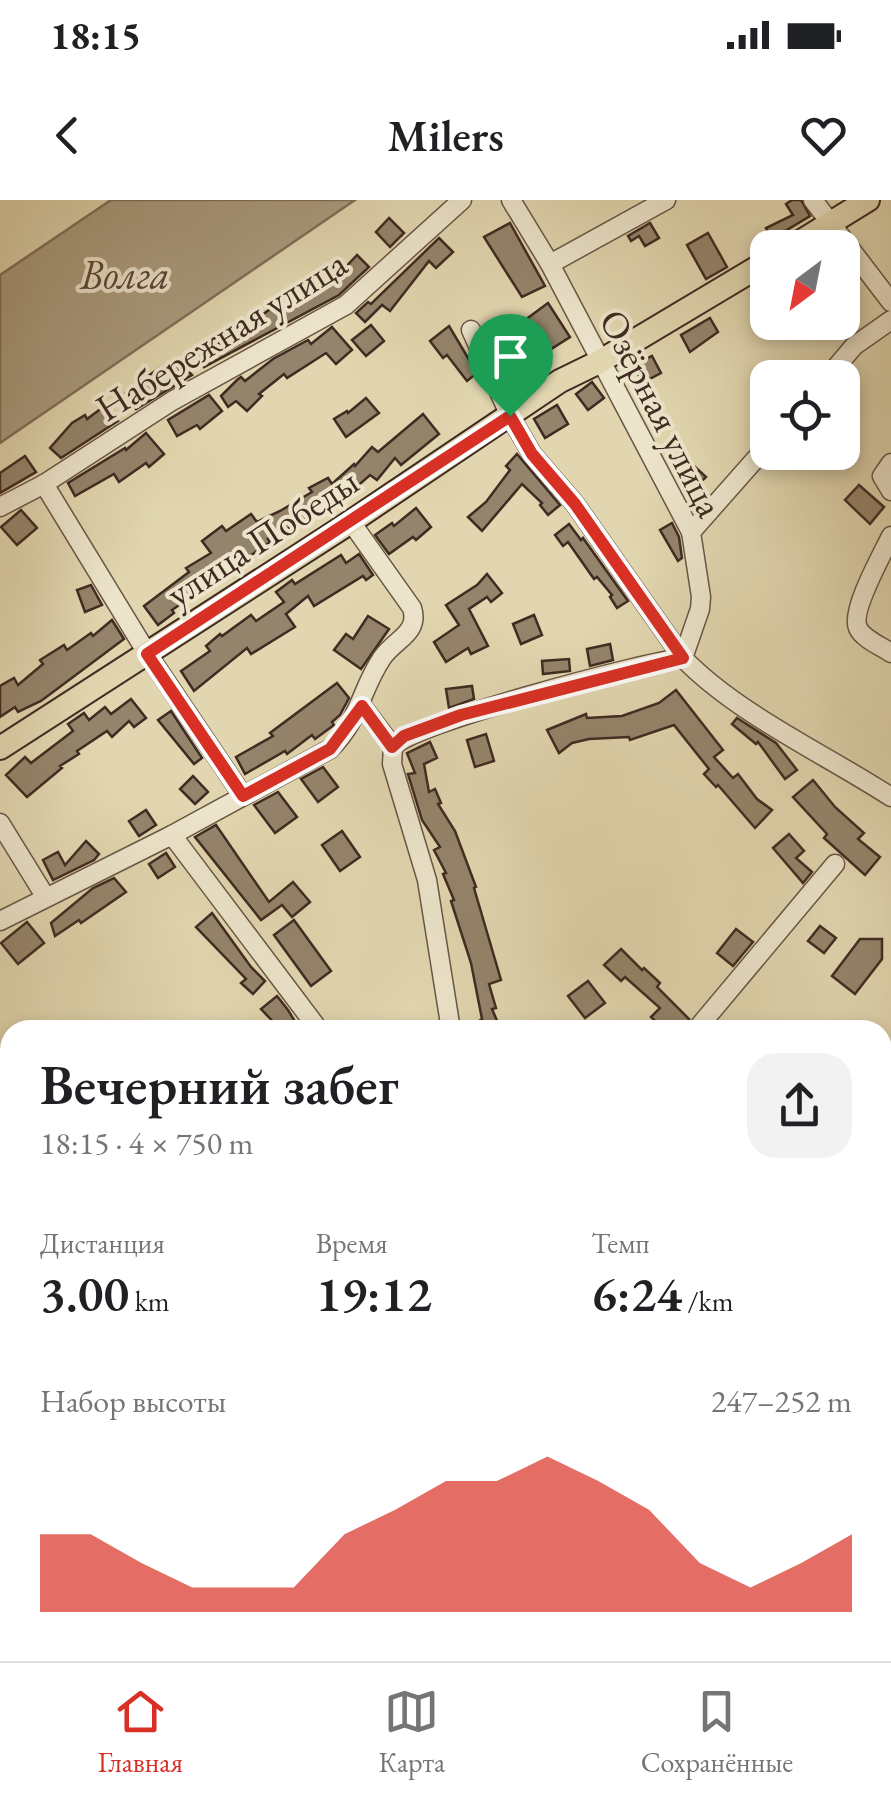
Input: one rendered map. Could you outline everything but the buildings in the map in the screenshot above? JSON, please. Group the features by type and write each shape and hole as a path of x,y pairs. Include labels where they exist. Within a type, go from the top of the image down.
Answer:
{"main road":[{"path":"819,230 868,200"},
{"name":"улица Победы","path":"0,748 560,382 750,273"}],"street":[{"name":"Набережная улица","path":"0,507 44,484 172,401 346,304 462,200"},
{"name":"Озёрная улица","path":"511,200 550,264 690,532 701,597 683,658"},
{"path":"550,264 666,200"},
{"path":"814,200 891,302"},
{"path":"842,360 854,346 891,320"},
{"path":"471,330 532,454 575,504 683,658 702,678 733,700 891,797"},
{"path":"891,463 882,476 891,491"},
{"path":"690,532 750,465"},
{"path":"44,484 147,654 243,796"},
{"path":"0,920 172,835 330,749 362,706 370,676 387,650 414,627 415,618 412,608 351,522"},
{"path":"891,536 857,618 864,635 891,652"},
{"path":"392,747 404,736 461,715 683,658"},
{"path":"362,706 392,747 392,764 427,880 450,1020"},
{"path":"0,823 45,896"},
{"path":"172,835 311,1020"},
{"path":"704,1020 835,864"}],"water":[{"name":"Волга","path":"111,200 355,200 0,443 0,275"}],"route":[{"path":"510,416 532,454 575,504 683,658 461,715 404,736 392,747 362,706 330,749 243,796 147,654 510,416"}]}
